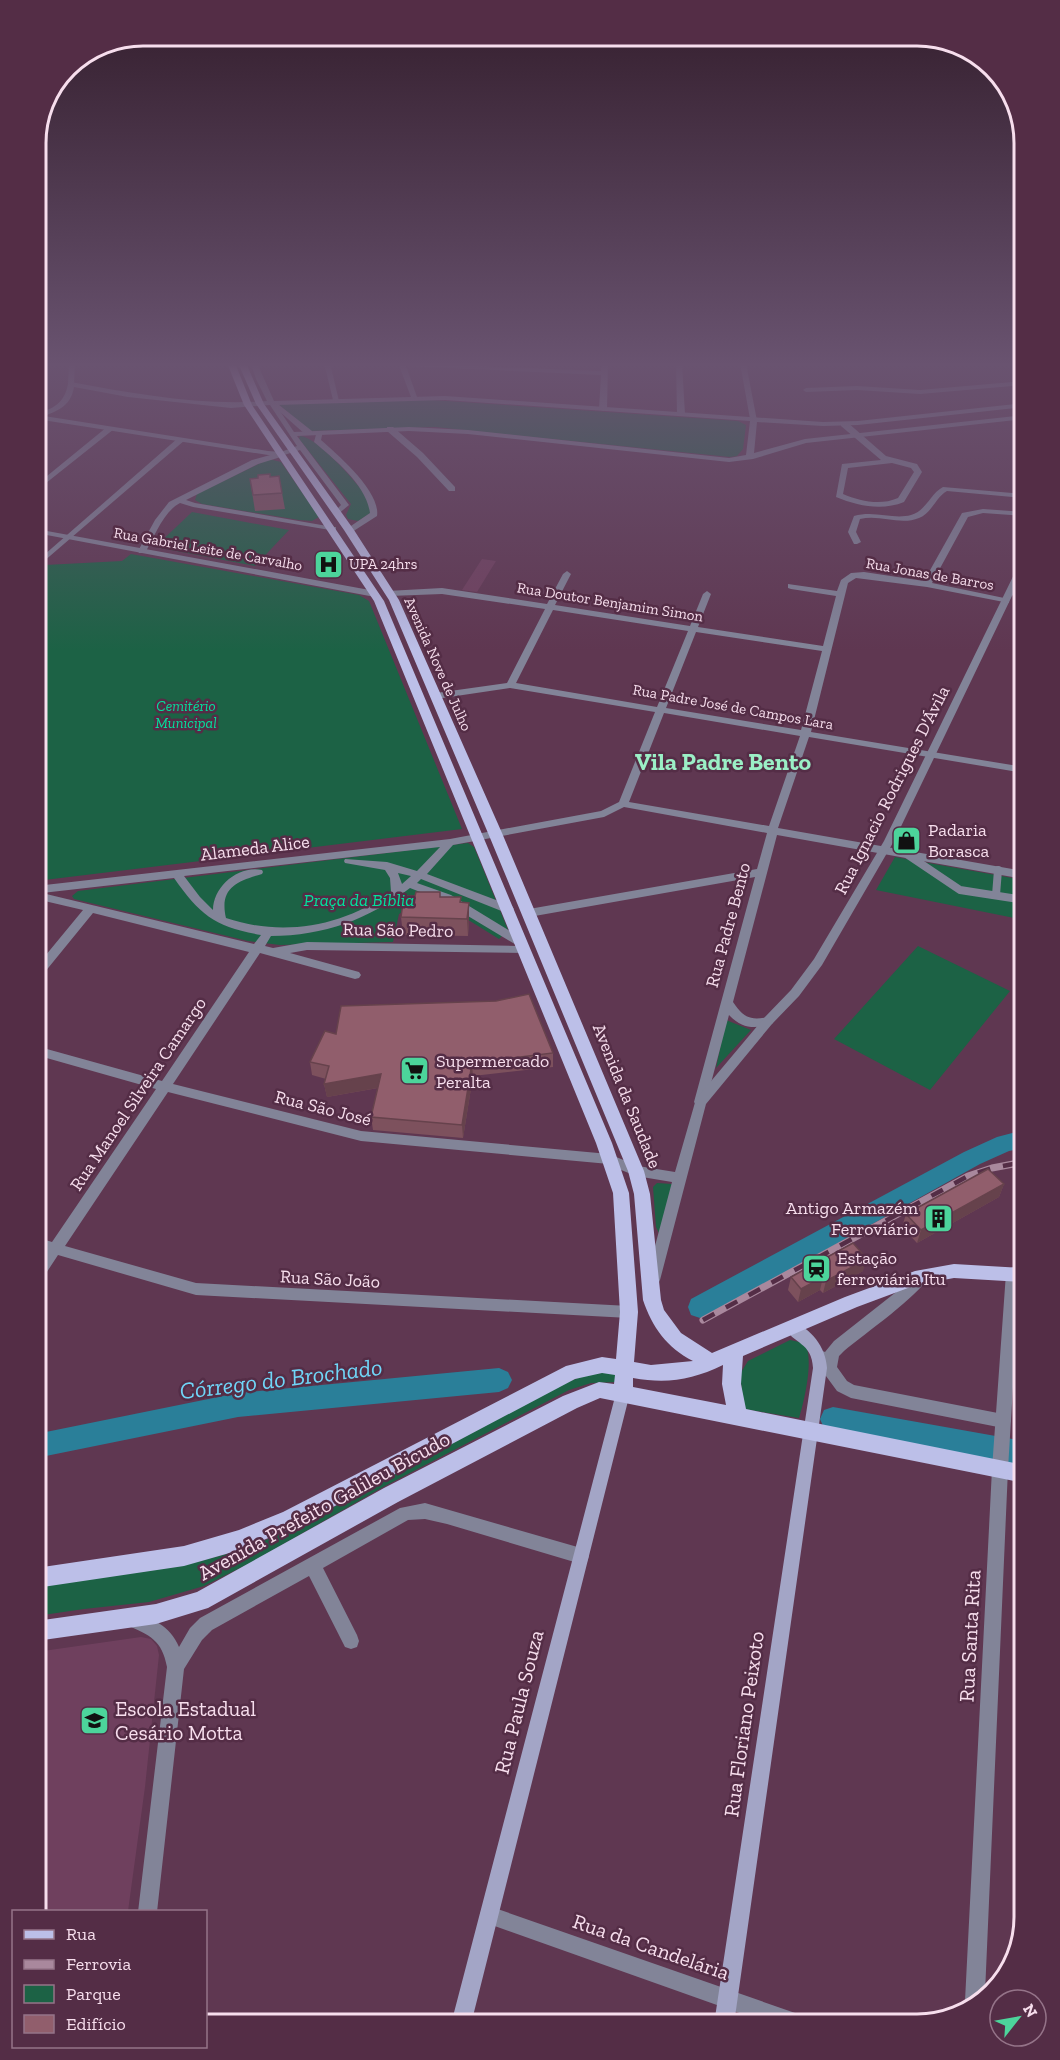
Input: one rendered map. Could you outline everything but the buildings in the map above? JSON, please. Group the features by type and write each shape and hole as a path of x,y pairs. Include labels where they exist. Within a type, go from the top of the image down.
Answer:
{"main road":[{"name":"Avenida Nove de Julho","path":"296,459 333,529 372,589 477,837"},
{"name":"Avenida Nove de Julho","path":"298,459 349,530 390,593 495,834"},
{"path":"372,589 390,593"},
{"path":"372,589 388,598 399,613"},
{"name":"Avenida da Saudade","path":"495,834 636,1171 642,1194 651,1287 658,1317 670,1335 688,1350 713,1361"},
{"path":"477,837 621,1193 629,1311 623,1393"},
{"path":"508,909 522,915 528,930 542,944"},
{"path":"1014,1274 954,1271 922,1276 735,1351 730,1368 730,1382 739,1416 1001,1464 1014,1470"},
{"path":"791,1327 808,1340 825,1362 811,1431"},
{"name":"Avenida Prefeito Galileu Bicudo","path":"46,1576 184,1556 240,1540 290,1519 572,1372 602,1365 651,1373 689,1371 735,1351"},
{"name":"Avenida Prefeito Galileu Bicudo","path":"46,1630 131,1619 175,1610 221,1592 390,1495 579,1397 599,1390 739,1416"},
{"name":"Rua Paula Souza","path":"464,2013 623,1393"},
{"name":"Rua Floriano Peixoto","path":"726,2014 811,1431"}],"street":[{"path":"47,480 73,459"},
{"path":"47,557 159,459"},
{"path":"142,551 166,509 265,459"},
{"path":"335,459 363,490 374,508 374,514 349,530"},
{"path":"424,459 452,489"},
{"path":"865,463 867,459"},
{"path":"889,460 918,469 901,500 888,504 874,503 847,499 839,495 845,466 889,460"},
{"path":"857,542 852,532 854,522 858,518 869,515 904,519 923,514 937,493 946,489 1014,495"},
{"path":"180,500 193,505 333,529"},
{"path":"869,515 874,503"},
{"path":"885,518 888,504"},
{"path":"927,584 965,515 983,511 1014,513"},
{"name":"Rua Gabriel Leite de Carvalho","path":"47,533 372,589"},
{"path":"510,685 567,574"},
{"name":"Rua Jonas de Barros","path":"850,577 864,575 1008,597 1014,596"},
{"name":"Rua Padre Bento","path":"651,1287 773,829 805,735 844,582 850,577"},
{"name":"Rua Ignacio Rodrigues D'Ávila","path":"700,1102 768,1021 795,993 818,962 884,851 1014,584"},
{"path":"791,586 841,594"},
{"name":"Rua Doutor Benjamim Simon","path":"390,593 442,591 826,649"},
{"path":"707,594 623,804 1014,873"},
{"name":"Rua Padre José de Campos Lara","path":"436,696 510,685 1014,768"},
{"name":"Alameda Alice","path":"47,892 450,842 604,814 623,804"},
{"path":"177,874 204,909 221,920 269,931 302,932 342,922 372,909 409,884 450,842"},
{"path":"221,920 218,901 223,890 237,878 258,872 393,856 434,843"},
{"path":"908,855 960,890 1014,898"},
{"path":"349,861 387,866 420,874 508,909"},
{"path":"387,866 396,877 396,894"},
{"path":"219,869 258,872"},
{"path":"996,895 998,870"},
{"path":"529,913 761,872"},
{"path":"409,884 467,908 523,947"},
{"name":"Rua São Pedro","path":"47,896 256,950 271,951 307,946 523,947"},
{"path":"467,908 483,899"},
{"path":"47,962 91,908"},
{"name":"Rua Manoel Silveira Camargo","path":"46,1262 269,931"},
{"name":"Rua São Pedro","path":"271,951 355,975"},
{"path":"726,1002 743,1022 754,1025 768,1021"},
{"name":"Rua São José","path":"46,1053 164,1086 367,1138 609,1159 636,1171 681,1178"},
{"name":"Rua São João","path":"46,1246 195,1289 629,1311"},
{"path":"922,1276 910,1289 839,1346 825,1362 842,1386 859,1393 1003,1428"},
{"name":"Rua Santa Rita","path":"975,1994 1003,1428 1014,1315"},
{"path":"176,1667 196,1634 206,1624 394,1518 415,1511 447,1516 581,1556"},
{"path":"312,1564 351,1641"},
{"path":"131,1619 163,1634 171,1648 176,1667 147,1910"},
{"name":"Rua da Candelária","path":"489,1915 769,2014"}],"shaded area":[{"path":"482,559 496,561 477,592 462,590"},
{"name":"Escola Estadual Cesário Motta","path":"141,1637 151,1639 157,1646 159,1655 145,1787 128,1910 46,1910 46,1651"}],"green space":[{"path":"270,459 281,462 319,517 312,521 299,520 202,504 195,500 197,494"},
{"path":"315,459 334,459 365,494 372,512 358,521 348,519 346,515 351,504"},
{"path":"192,512 289,530 255,566 155,547"},
{"name":"Cemitério Municipal","path":"131,554 359,595 369,601 462,829 47,880 47,565 122,561"},
{"name":"Praça da Bíblia","path":"468,843 474,847 508,930 499,939 441,903 411,908 399,914 393,942 280,945 248,941 74,899 72,896 78,891"},
{"path":"895,857 1014,878 1014,918 876,890"},
{"path":"918,946 1010,991 930,1090 834,1039"},
{"path":"726,1020 751,1030 716,1068"},
{"path":"657,1183 672,1184 659,1233 656,1227 653,1187"},
{"path":"790,1340 804,1343 809,1358 808,1379 799,1418 744,1409 740,1374 748,1361"},
{"path":"617,1372 617,1382 591,1383 569,1390 385,1486 252,1562 204,1586 149,1602 46,1615 46,1586 181,1566 246,1549 306,1522 563,1384 588,1374"}],"waterway":[{"path":"700,1307 972,1158 1014,1141"},
{"name":"Córrego do Brochado","path":"46,1444 238,1405 499,1380"},
{"path":"833,1419 1014,1452"}],"railway":[{"path":"703,1320 968,1176 1014,1164"}],"place":[{"name":"UPA 24hrs","path":"328,564"},
{"name":"Padaria Borasca","path":"907,840"},
{"name":"Supermercado Peralta","path":"415,1071"},
{"name":"Antigo Armazém Ferroviário","path":"939,1218"},
{"name":"Estação ferroviária Itu","path":"816,1268"},
{"name":"Escola Estadual Cesário Motta","path":"94,1721"}],"district":[{"name":"Vila Padre Bento","path":"723,762"}]}
